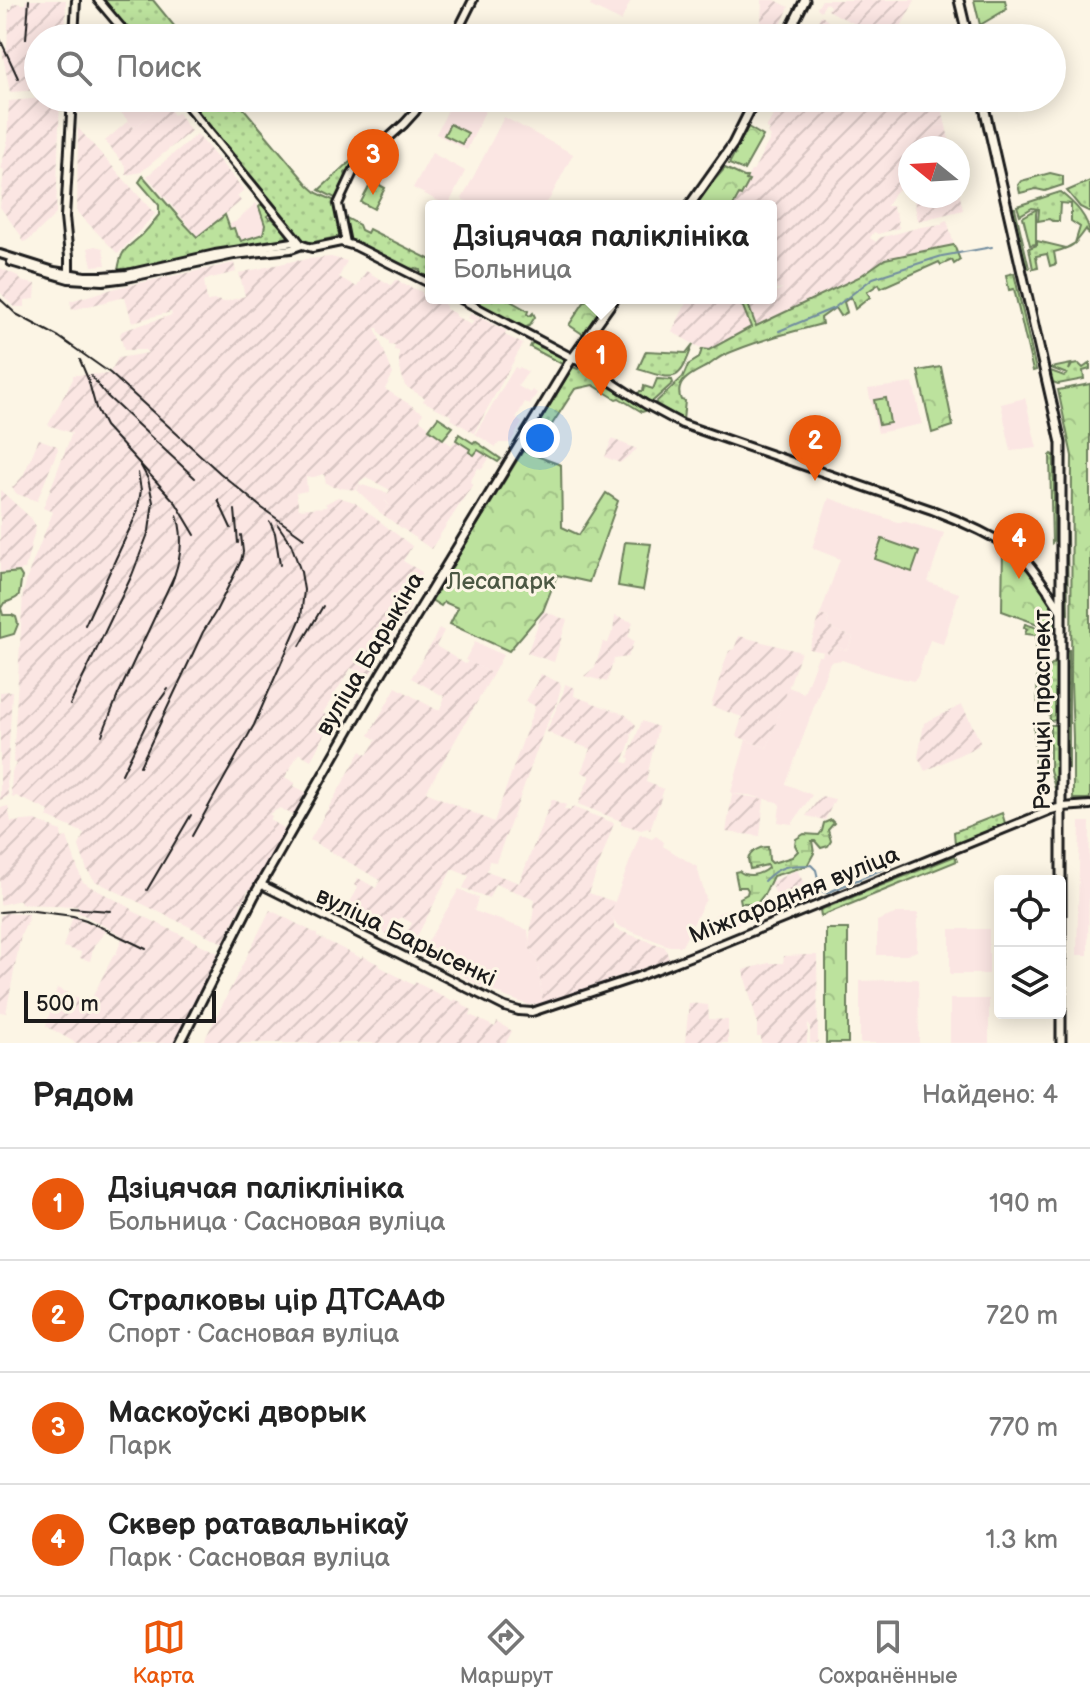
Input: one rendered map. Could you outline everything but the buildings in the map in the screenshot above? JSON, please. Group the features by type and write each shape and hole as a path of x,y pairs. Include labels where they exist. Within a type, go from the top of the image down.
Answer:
{"main road":[{"path":"75,24 76,0"},
{"path":"98,0 118,24"},
{"path":"461,24 473,0"},
{"path":"793,24 805,0"},
{"path":"959,0 965,24"},
{"path":"69,276 65,217 71,112"},
{"path":"193,112 302,245"},
{"path":"346,243 338,204 355,168 415,112"},
{"path":"693,200 733,144 749,112"},
{"name":"Рэчыцкі праспект","path":"985,112 1061,443 1061,1043"},
{"path":"289,244 293,234"},
{"path":"69,276 123,274 215,254 293,242 315,248 346,243 425,281"},
{"path":"3,257 69,276 103,281 216,258 302,245"},
{"path":"470,304 572,358 682,424 951,518 1003,544 1019,555 1048,587 1062,611"},
{"name":"вуліца Барыкіна","path":"180,1043 260,884 403,637 572,358 611,304"},
{"path":"1048,587 1058,586 1062,580"},
{"path":"1048,587 1061,595"},
{"name":"Міжгародняя вуліца","path":"538,1011 697,954 1062,807 1090,805"},
{"name":"вуліца Барысенкі","path":"260,884 505,1007 524,1012 538,1011"}],"shaded area":[{"path":"26,0 66,0 65,24 24,24 24,91 10,92 2,51 7,48 9,9 12,9 13,3 25,4"},
{"path":"593,0 631,0 621,21 590,6"},
{"path":"762,0 775,0 789,7 781,24 761,24"},
{"path":"822,0 915,0 902,24 854,24 828,10 830,6 826,3 821,11 817,8"},
{"path":"821,15 834,24 810,24 811,21 817,23"},
{"path":"24,100 24,112 60,112 56,214 23,242 0,207 9,101"},
{"path":"121,112 153,112 134,128"},
{"path":"152,112 172,112 174,115 178,113 191,131 141,172 126,175 126,167 105,141 128,121 134,128"},
{"path":"447,112 485,112 467,150 436,134"},
{"path":"775,112 943,112 948,136 898,136 898,190 887,206 893,206 899,228 878,234 874,232 870,238 876,242 879,238 942,224 947,220 954,245 885,259 859,277 755,326 748,304 777,304 777,291 783,288 777,289 777,200 736,200 742,195 749,181 746,180 771,137 768,134 770,130 766,128"},
{"path":"504,117 573,154 549,200 462,199"},
{"path":"78,128 155,214 118,254 77,212"},
{"path":"197,134 244,190 237,196 241,201 198,237 147,176"},
{"path":"432,153 465,171 451,200 436,200 413,188"},
{"path":"256,203 266,221 263,234 241,241 237,238 237,228 231,229 230,224"},
{"path":"915,208 963,208 963,210 918,221"},
{"path":"88,248 103,248 106,265 92,266"},
{"path":"331,257 347,261 339,277 357,287 366,271 391,285 398,280 422,292 425,304 444,304 446,309 471,325 474,321 468,318 471,313 506,331 505,335 523,344 474,433 405,386 399,351 394,350 395,346 389,345 389,341 375,328 393,374 385,389 422,412 421,421 451,445 456,440 471,449 474,455 478,450 490,457 482,469 478,468 470,482 473,484 431,549 382,514 389,505 384,499 390,490 366,477 356,490 333,487 326,483 324,474 306,477 307,491 296,493 299,509 325,507 338,497 354,502 412,546 403,561 422,572 405,602 411,606 391,639 384,635 372,658 378,662 369,676 351,668 323,713 333,720 311,760 299,753 285,777 306,792 293,815 280,808 269,814 272,816 270,820 284,828 283,833 240,903 223,943 95,881 87,870 79,846 84,833 47,817 49,811 16,796 13,798 23,593 53,512 43,508 72,433 48,425 73,375 109,374 118,358 148,353 145,350 124,350 120,334 172,315 171,312 132,322 125,297 72,310 70,301 234,263 236,272 204,280 207,301 224,302 245,296 239,273"},
{"path":"0,268 23,282 36,284 35,299 25,300 25,307 15,307 10,303 0,292"},
{"path":"686,304 739,304 752,326 709,350 672,332"},
{"path":"515,367 528,372 518,386 530,393 532,390 537,393 530,405 525,402 516,418 522,423 510,443 499,443 496,447 475,434"},
{"path":"913,383 922,424 878,433 868,389"},
{"path":"1025,398 1037,448 1011,451 1001,404"},
{"path":"39,439 58,449 37,501 17,494 12,488 23,476"},
{"path":"612,439 637,449 620,463 605,457"},
{"path":"359,484 387,493 385,501 389,505 382,514 357,490"},
{"path":"0,490 36,526 25,569 21,571 0,572"},
{"path":"829,498 900,523 903,521 944,533 928,582 959,593 943,644 930,640 917,678 913,681 842,660 830,662 786,784 812,795 792,824 778,822 780,805 777,802 731,792 746,740 767,748 788,687 804,693 818,656 822,656 823,652 830,653 833,647 848,650 853,637 834,630 827,624 829,618 820,615 840,559 812,548"},
{"path":"543,611 567,620 554,662 527,653"},
{"path":"820,615 829,618 827,624 834,630 853,637 848,650 833,647 830,653 809,649"},
{"path":"615,616 633,622 628,637 634,641 630,652 627,657 614,659 607,682 584,676 595,667 603,642 608,643"},
{"path":"439,628 444,631 436,646 465,664 468,661 493,674 426,792 494,822 535,706 526,701 541,674 560,683 557,702 496,862 489,861 487,871 519,883 552,799 566,805 564,809 570,811 572,807 614,823 589,893 615,902 610,914 614,929 665,947 669,959 543,1003 537,958 529,942 535,899 495,884 489,898 463,888 469,876 452,869 413,944 403,939 412,923 401,917 390,936 344,913 358,888 354,885 358,878 376,888 380,880 310,840 361,751 367,755 376,740 369,735 396,687 440,709 445,697 411,678"},
{"path":"739,636 801,652 767,748 736,736 742,717 711,706 729,651 734,649"},
{"path":"475,642 503,655 493,674 465,660"},
{"path":"565,684 575,688 574,696 626,715 636,725 623,762 628,763 630,759 628,757 642,721 658,727 646,782 664,789 650,830 621,824 621,821 578,804 590,776 581,772 590,749 546,732"},
{"path":"12,691 8,796 0,800 0,692"},
{"path":"962,705 980,741 978,746 925,771 918,757 924,723"},
{"path":"732,794 764,799 760,836 726,832"},
{"path":"821,796 835,799 825,820 806,816"},
{"path":"8,806 11,822 36,820 61,831 62,838 67,837 82,881 133,911 218,953 174,1043 76,1043 46,1026 57,988 89,1004 123,936 78,912 77,906 21,904 20,900 0,905 0,808"},
{"path":"1080,822 1090,822 1088,955 1077,955"},
{"path":"640,834 652,839 656,836 664,842 663,846 697,867 706,899 682,946 669,946 618,926 610,914"},
{"path":"797,870 812,899 782,912 771,882"},
{"path":"459,889 478,898 474,911 528,930 530,949 537,958 543,1003 529,1005 490,991 420,955"},
{"path":"731,908 746,920 711,936 715,915"},
{"path":"270,910 414,985 415,982 461,1002 472,1010 470,1015 495,1027 497,1022 512,1031 506,1043 203,1043"},
{"path":"5,913 28,914 6,1013 0,1012 0,916"},
{"path":"897,913 918,913 917,951 907,955 877,955 877,921"},
{"path":"73,916 106,931 94,945 90,961 80,958 81,952 63,947"},
{"path":"950,929 989,929 989,974 950,974"},
{"path":"817,955 818,1043 810,1043 808,1023 807,1043 761,1043 761,1037 757,1037 757,1022 743,970 769,963 783,963 784,956"},
{"path":"918,979 919,1043 860,1043 860,981"},
{"path":"950,999 989,999 989,1043 950,1043"},
{"path":"689,1003 708,1005 709,1019 728,1020 728,1043 685,1043"}],"green space":[{"path":"102,0 153,0 173,24 122,24"},
{"path":"974,0 1005,0 1007,9 980,24"},
{"path":"197,112 247,112 308,185 335,201 340,234 309,243 303,241"},
{"path":"450,124 468,133 462,144 444,135"},
{"path":"748,127 763,136 744,170 729,164"},
{"path":"374,140 380,142 376,142 345,173 347,180 337,199 319,190"},
{"path":"725,168 747,177 749,181 736,200 699,200"},
{"path":"1050,173 1063,176 1063,185 1045,191 1036,189 1020,193 1018,185 1021,181"},
{"path":"143,176 197,237 225,215 230,229 234,228 241,241 263,234 265,225 259,207 262,204 271,213 267,216 278,221 289,235 268,244 118,271 125,250 159,215 159,205 139,182"},
{"path":"1090,181 1090,212 1080,207 1067,191"},
{"path":"374,182 385,188 374,209 361,202"},
{"path":"1060,192 1084,217 1090,236 1086,229 1075,243 1080,227 1071,221 1071,204 1060,203 1059,221 1038,221 1039,209 1032,208 1020,215 1017,206"},
{"path":"1015,208 1029,268 1025,267"},
{"path":"1037,209 1036,244 1030,245 1023,217"},
{"path":"343,216 367,233 369,229 425,257 425,278 420,270 415,268 411,271 346,238"},
{"path":"1037,241 1066,248 1075,243 1065,249 1054,252 1056,264 1050,266 1047,254 1036,256 1038,268 1033,269 1029,248 1037,245"},
{"path":"954,245 960,260 954,264 952,260 941,265 939,262 881,288 879,284 867,292 870,297 855,309 851,297 844,302 847,312 840,316 835,308 821,318 822,324 720,357 682,383 679,393 681,400 685,401 683,420 655,403 683,377 688,365 699,358 702,349 709,350 751,327 743,307 739,304 748,304 756,326 859,277 885,259"},
{"path":"1014,273 1036,370 1033,371 1014,289 1009,290 1006,275"},
{"path":"478,304 516,304 528,311 530,316 533,313 535,317 524,328"},
{"path":"583,304 606,304 584,335 569,325"},
{"path":"533,341 564,357 565,361 562,364 530,347"},
{"path":"693,344 684,366 675,376 661,376 638,369 646,351 686,353"},
{"path":"1090,363 1090,369 1083,371 1084,379 1058,384 1050,381 1048,370 1064,376 1067,374 1051,368 1071,364 1069,370 1072,365 1079,364 1083,368"},
{"path":"580,365 645,406 645,411 593,385 575,389 536,449 528,446 528,441 573,367 578,369"},
{"path":"941,367 953,426 932,433 918,371"},
{"path":"657,379 672,380 673,383 653,401 647,401 638,394 644,386 653,389"},
{"path":"1090,384 1090,799 1073,799 1072,456 1058,390"},
{"path":"886,398 890,423 879,425 874,400"},
{"path":"438,417 453,427 443,439 429,429"},
{"path":"459,434 501,459 498,462 478,450 474,455 456,440"},
{"name":"Лесапарк","path":"523,451 561,465 562,527 579,535 606,493 618,501 589,582 557,575 543,611 509,651 450,624 458,608 444,602 441,606 431,600"},
{"path":"1052,454 1054,541 1052,543 1050,456"},
{"path":"1067,531 1068,614 1064,613 1064,532"},
{"path":"882,539 919,552 912,572 875,559"},
{"path":"625,542 651,544 643,590 618,586"},
{"path":"1003,547 1026,565 1046,590 1057,609 1057,628 1002,611"},
{"path":"19,572 22,577 19,594 1,608 3,615 16,617 18,624 14,634 0,638 0,574"},
{"path":"1025,624 1041,629 1045,701 1038,715 1036,635 1025,634"},
{"path":"1065,650 1069,650 1067,769"},
{"path":"1058,659 1057,720 1050,721 1047,670"},
{"path":"1050,725 1057,725 1056,792 1050,770"},
{"path":"1042,726 1043,766 1035,767 1034,727"},
{"path":"1002,813 1005,823 999,827 955,844 954,832"},
{"path":"831,820 834,823 828,830 831,841 821,848 812,841 814,853 807,866 773,876 755,906 741,903 740,898 748,890 738,887 735,872 754,875 768,868 767,865 750,869 748,859 753,852 768,847 772,863 792,857 798,851 796,839 804,834 819,835 824,823"},
{"path":"955,856 957,861 821,916 820,910"},
{"path":"826,929 848,929 848,1043 826,1043"}],"waterway":[{"path":"779,331 834,308 873,278 942,256 992,247"},
{"path":"764,881 785,867 811,865 816,870 821,891 827,893 892,865"}],"railway":[{"path":"27,24 29,0"},
{"path":"0,39 18,78"},
{"path":"0,299 16,314 59,337 110,373 220,473 304,538"},
{"path":"80,360 105,426 176,503 195,535"},
{"path":"91,376 107,396 195,478"},
{"path":"70,705 132,575 149,531 153,502 148,479 140,464"},
{"path":"85,625 137,513 141,490 138,473"},
{"path":"218,500 231,528"},
{"path":"235,510 238,543"},
{"path":"171,585 180,550 181,533 177,515"},
{"path":"270,522 280,565"},
{"path":"192,836 254,725 301,618 304,590 301,572 291,544 278,525"},
{"path":"140,766 203,632 241,561 241,535"},
{"path":"102,735 174,576"},
{"path":"300,646 323,606"},
{"path":"122,774 153,710 168,689"},
{"path":"147,890 191,815"},
{"path":"70,908 110,911"},
{"path":"0,912 26,910 73,916 146,949"}],"place":[{"name":"Маскоўскі дворык","path":"373,195"},
{"name":"Дзіцячая паліклініка","path":"601,396"},
{"name":"Стралковы цір ДТСААФ","path":"815,481"},
{"name":"Сквер ратавальнікаў","path":"1019,579"}]}
